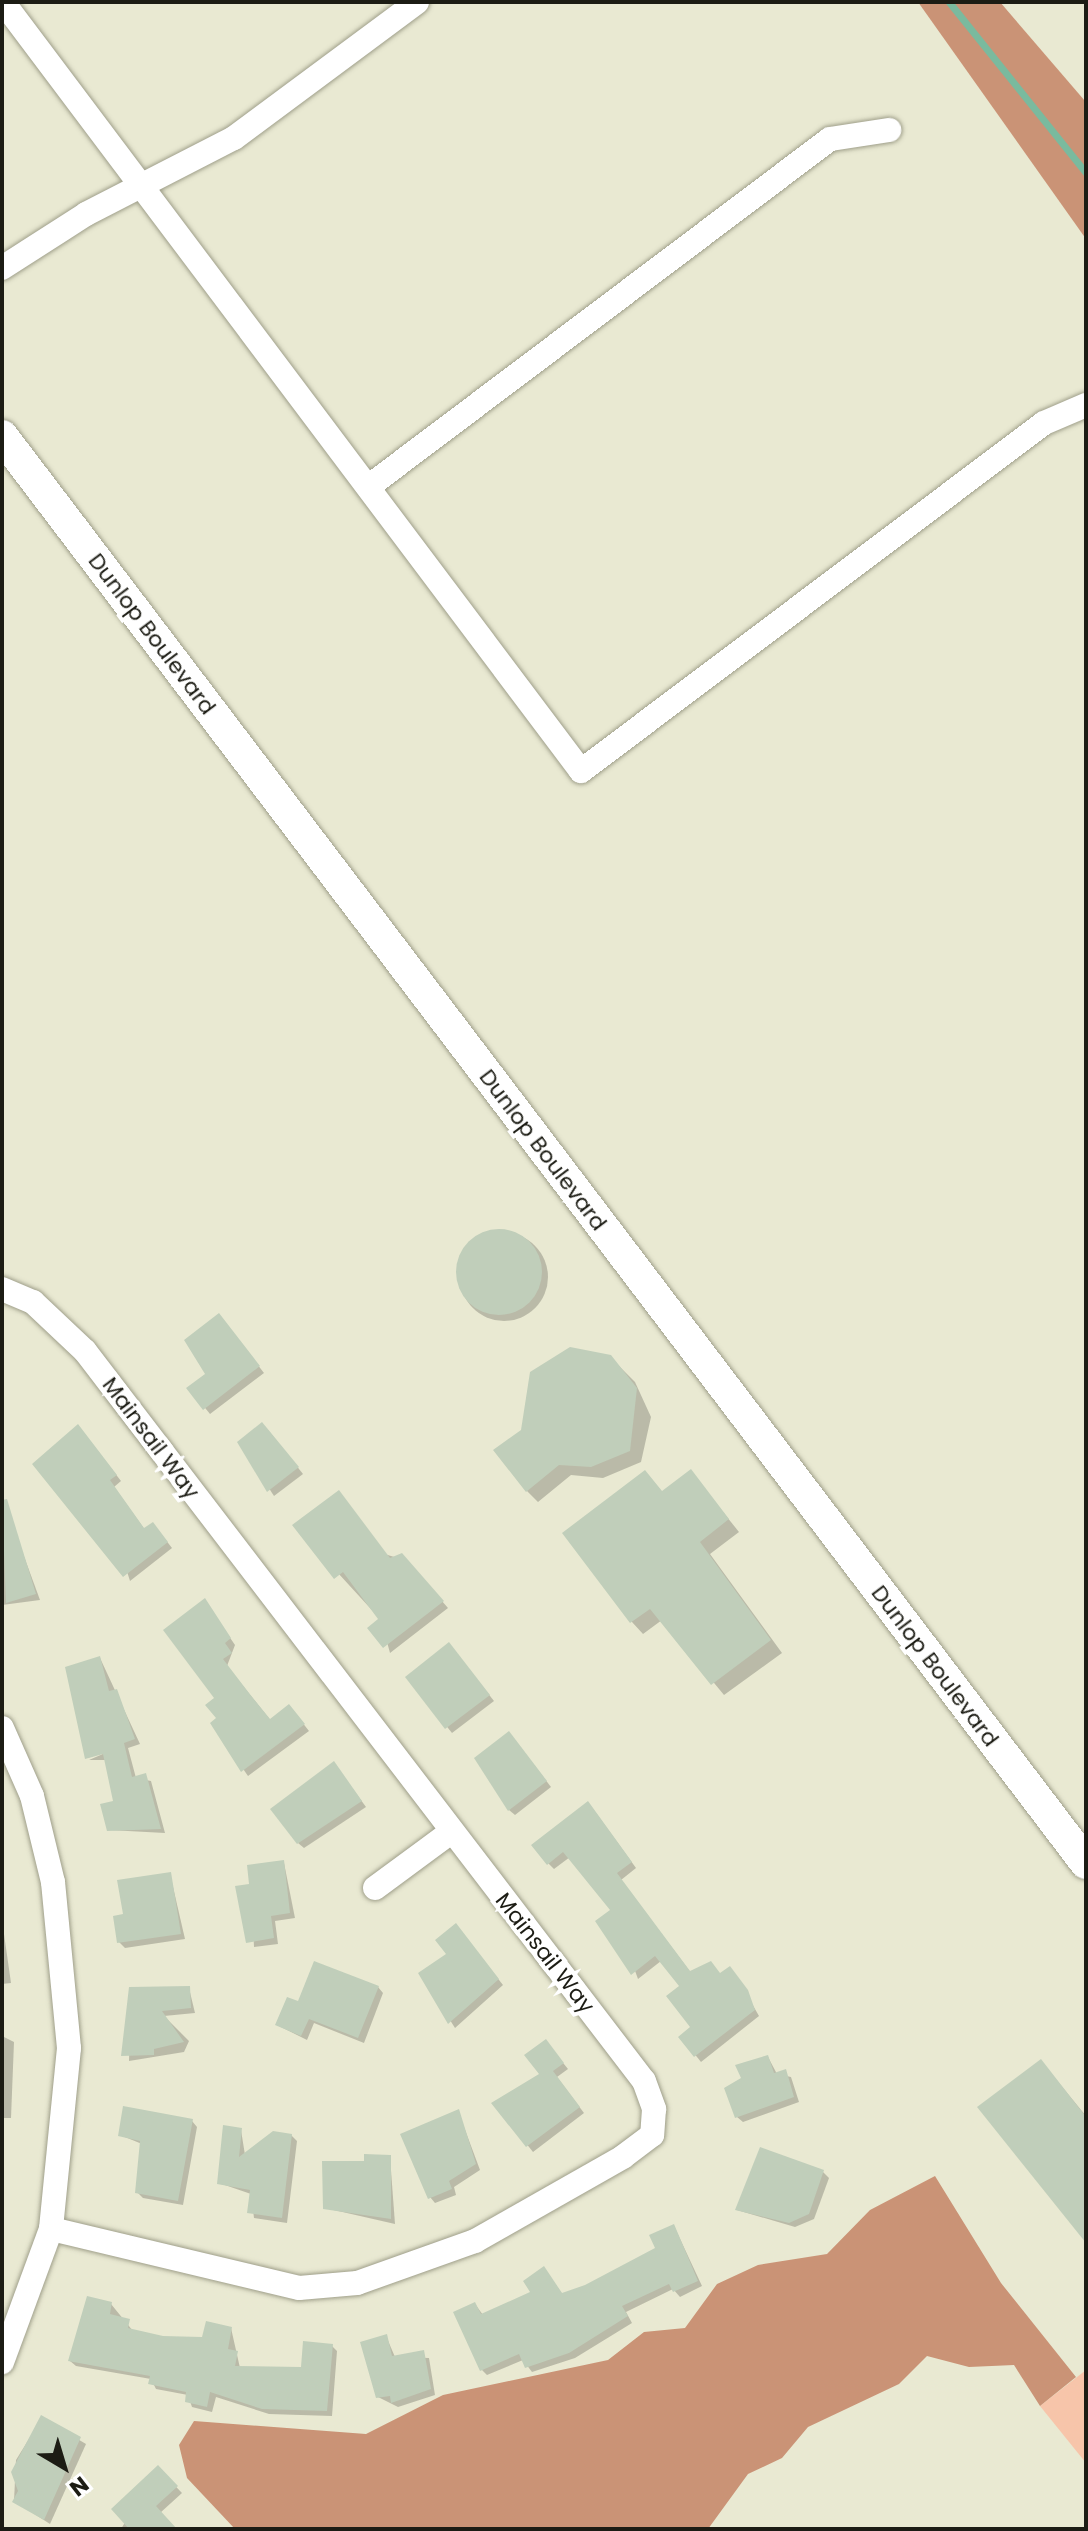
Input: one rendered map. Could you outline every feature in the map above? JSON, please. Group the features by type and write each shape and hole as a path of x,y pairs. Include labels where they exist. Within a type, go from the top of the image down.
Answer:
{"street":[{"path":"3,2 581,771 1044,423 1086,405"},
{"path":"2,268 141,186 234,138 417,2"},
{"path":"368,487 830,139 889,130"},
{"name":"Dunlop Boulevard","path":"2,436 1075,1827 1086,1863"},
{"name":"Mainsail Way","path":"2,1289 33,1302 85,1351 644,2081 652,2135 475,2241 357,2283 299,2288 51,2229"},
{"path":"2,1728 32,1796 65,1961 69,2064 51,2229 2,2362"},
{"path":"375,1888 451,1832"}],"shaded area":[{"path":"918,2 1000,2 1085,101 1086,239"},
{"path":"935,2176 1001,2283 1076,2377 1040,2406 1014,2365 969,2367 927,2356 899,2384 808,2427 782,2458 748,2474 708,2529 235,2529 187,2478 179,2445 194,2421 366,2434 443,2395 608,2360 644,2332 685,2328 717,2284 758,2265 827,2254 870,2210"},
{"path":"1086,2370 1086,2463 1040,2406"}],"building":[{"path":"491,1229 507,1229 530,1241 539,1255 542,1272 539,1289 530,1303 507,1315 491,1315 475,1308 463,1296 456,1280 456,1264 463,1248 475,1236"},
{"path":"219,1313 260,1366 203,1410 186,1388 205,1374 184,1340"},
{"path":"570,1347 611,1355 637,1388 630,1451 591,1467 559,1465 526,1492 493,1450 521,1430 530,1372"},
{"path":"262,1422 299,1467 267,1492 237,1442"},
{"path":"78,1424 117,1475 110,1480 144,1528 153,1522 168,1542 123,1577 32,1464"},
{"path":"691,1469 729,1519 700,1542 771,1640 711,1685 650,1609 630,1623 562,1533 645,1470 662,1491"},
{"path":"339,1490 390,1558 402,1553 444,1601 383,1648 367,1628 378,1619 343,1572 334,1579 292,1525"},
{"path":"7,1499 36,1594 6,1603 2,1500"},
{"path":"205,1598 231,1638 225,1643 232,1653 223,1659 249,1693 270,1719 289,1704 305,1724 241,1772 210,1723 216,1718 205,1705 214,1698 163,1630"},
{"path":"449,1642 490,1695 445,1729 405,1677"},
{"path":"100,1656 109,1691 117,1689 135,1739 124,1743 132,1777 146,1773 161,1829 107,1831 100,1804 113,1801 103,1754 85,1759 65,1667"},
{"path":"509,1731 547,1781 508,1811 474,1758"},
{"path":"334,1761 362,1801 297,1844 270,1809"},
{"path":"588,1801 632,1862 617,1873 690,1971 711,1961 720,1973 730,1966 748,1990 755,2010 694,2057 678,2037 690,2027 666,1996 679,1986 655,1956 631,1975 595,1921 610,1910 563,1852 547,1865 531,1845"},
{"path":"284,1860 290,1913 271,1916 274,1938 246,1943 235,1886 249,1884 247,1865"},
{"path":"171,1872 181,1934 117,1943 113,1916 123,1914 117,1880"},
{"path":"456,1923 499,1979 448,2024 418,1973 446,1954 435,1940"},
{"path":"314,1961 379,1986 358,2038 309,2019 301,2036 275,2025 287,1997 298,2001"},
{"path":"190,1986 191,2008 162,2011 184,2042 154,2049 154,2055 121,2056 129,1987"},
{"path":"546,2039 564,2063 553,2071 580,2107 526,2147 491,2103 539,2074 524,2055"},
{"path":"768,2055 774,2073 786,2069 794,2097 735,2118 724,2088 741,2078 735,2065"},
{"path":"1041,2059 1086,2117 1086,2243 977,2107"},
{"path":"123,2106 193,2119 178,2201 135,2193 140,2141 118,2136"},
{"path":"459,2109 476,2164 449,2181 452,2189 428,2199 400,2134"},
{"path":"223,2125 242,2128 239,2157 273,2131 292,2134 282,2218 247,2213 250,2190 217,2184"},
{"path":"760,2147 824,2170 809,2214 789,2223 735,2210"},
{"path":"364,2154 391,2155 391,2219 323,2209 322,2161 364,2161"},
{"path":"674,2224 698,2281 673,2292 669,2284 622,2306 628,2316 569,2353 525,2368 519,2354 480,2371 453,2312 475,2302 481,2314 530,2292 523,2281 544,2266 562,2293 585,2285 655,2248 649,2235"},
{"path":"87,2296 112,2302 110,2314 130,2319 128,2328 163,2336 202,2337 206,2321 232,2327 228,2349 238,2351 235,2366 301,2367 303,2341 333,2344 327,2411 262,2409 210,2392 207,2407 185,2402 186,2392 148,2384 150,2376 68,2361"},
{"path":"387,2334 392,2356 424,2350 431,2389 391,2403 390,2396 376,2398 360,2342"},
{"path":"41,2415 81,2437 44,2520 12,2502 18,2491 11,2472"},
{"path":"158,2465 178,2486 156,2506 177,2529 129,2529 111,2509"}],"waterway":[{"path":"949,2 1086,173"}]}
